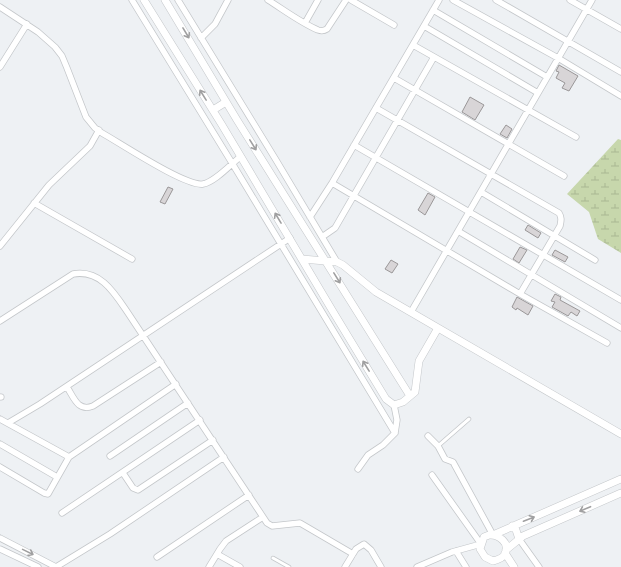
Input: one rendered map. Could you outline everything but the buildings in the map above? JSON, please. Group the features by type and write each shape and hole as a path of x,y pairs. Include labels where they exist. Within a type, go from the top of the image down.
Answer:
{"street":[{"path":"132,0 395,433"},
{"path":"144,0 290,238 386,399 394,405 397,420 395,433 383,445 368,455 358,469"},
{"path":"165,0 226,102 410,396"},
{"path":"178,0 337,262 372,289 621,434"},
{"path":"201,38 215,24 228,0"},
{"path":"268,0 318,30 323,31 327,29 346,0"},
{"path":"305,22 318,0"},
{"path":"351,0 394,25"},
{"path":"310,217 332,183 439,0"},
{"path":"453,0 558,58 621,96"},
{"path":"496,0 621,72"},
{"path":"570,0 621,29"},
{"path":"411,312 592,0"},
{"path":"0,7 27,24 48,40 62,56 86,117 99,130 170,173 193,183 207,183 240,157"},
{"path":"433,10 548,76"},
{"path":"0,67 27,24"},
{"path":"424,26 538,92"},
{"path":"413,45 576,137"},
{"path":"322,238 335,228 434,58"},
{"path":"394,78 564,176"},
{"path":"212,110 226,102"},
{"path":"376,108 561,216 562,221 555,236 520,294"},
{"path":"0,246 49,184 86,150 99,130"},
{"path":"354,145 621,300"},
{"path":"332,183 520,294 607,343"},
{"path":"481,192 595,260"},
{"path":"34,203 132,259"},
{"path":"458,231 621,328"},
{"path":"8,423 67,387 290,238"},
{"path":"302,259 337,262"},
{"path":"0,321 68,276 78,273 85,274 96,277 106,283 176,384 269,525 272,526 296,522 304,524 353,554"},
{"path":"394,405 403,402 415,392 419,361 438,328"},
{"path":"67,387 78,404 87,409 161,362"},
{"path":"0,467 46,494 50,492 69,457 176,384"},
{"path":"110,456 188,403"},
{"path":"0,419 69,457"},
{"path":"62,513 200,420"},
{"path":"428,436 438,446 445,459 453,462 494,534 505,543 506,552 514,567"},
{"path":"123,473 133,488 138,490 213,440"},
{"path":"0,444 57,477"},
{"path":"0,538 56,567 110,534 224,457"},
{"path":"432,476 481,544"},
{"path":"491,567 480,549 484,537 621,479"},
{"path":"485,557 493,561 502,557 523,536 621,493"},
{"path":"157,557 249,495"},
{"path":"210,567 223,545 230,538 263,518"},
{"path":"512,526 516,530 519,539 539,567"},
{"path":"345,567 359,546 364,544 371,550 381,567"},
{"path":"417,567 456,551 481,544"},
{"path":"0,548 38,567"},
{"path":"456,551 466,567"},
{"path":"217,554 240,567"}],"lane":[{"path":"438,446 470,419"},
{"path":"273,558 290,567"}],"green space":[{"path":"618,139 621,140 621,253 598,239 589,212 567,194"}]}
